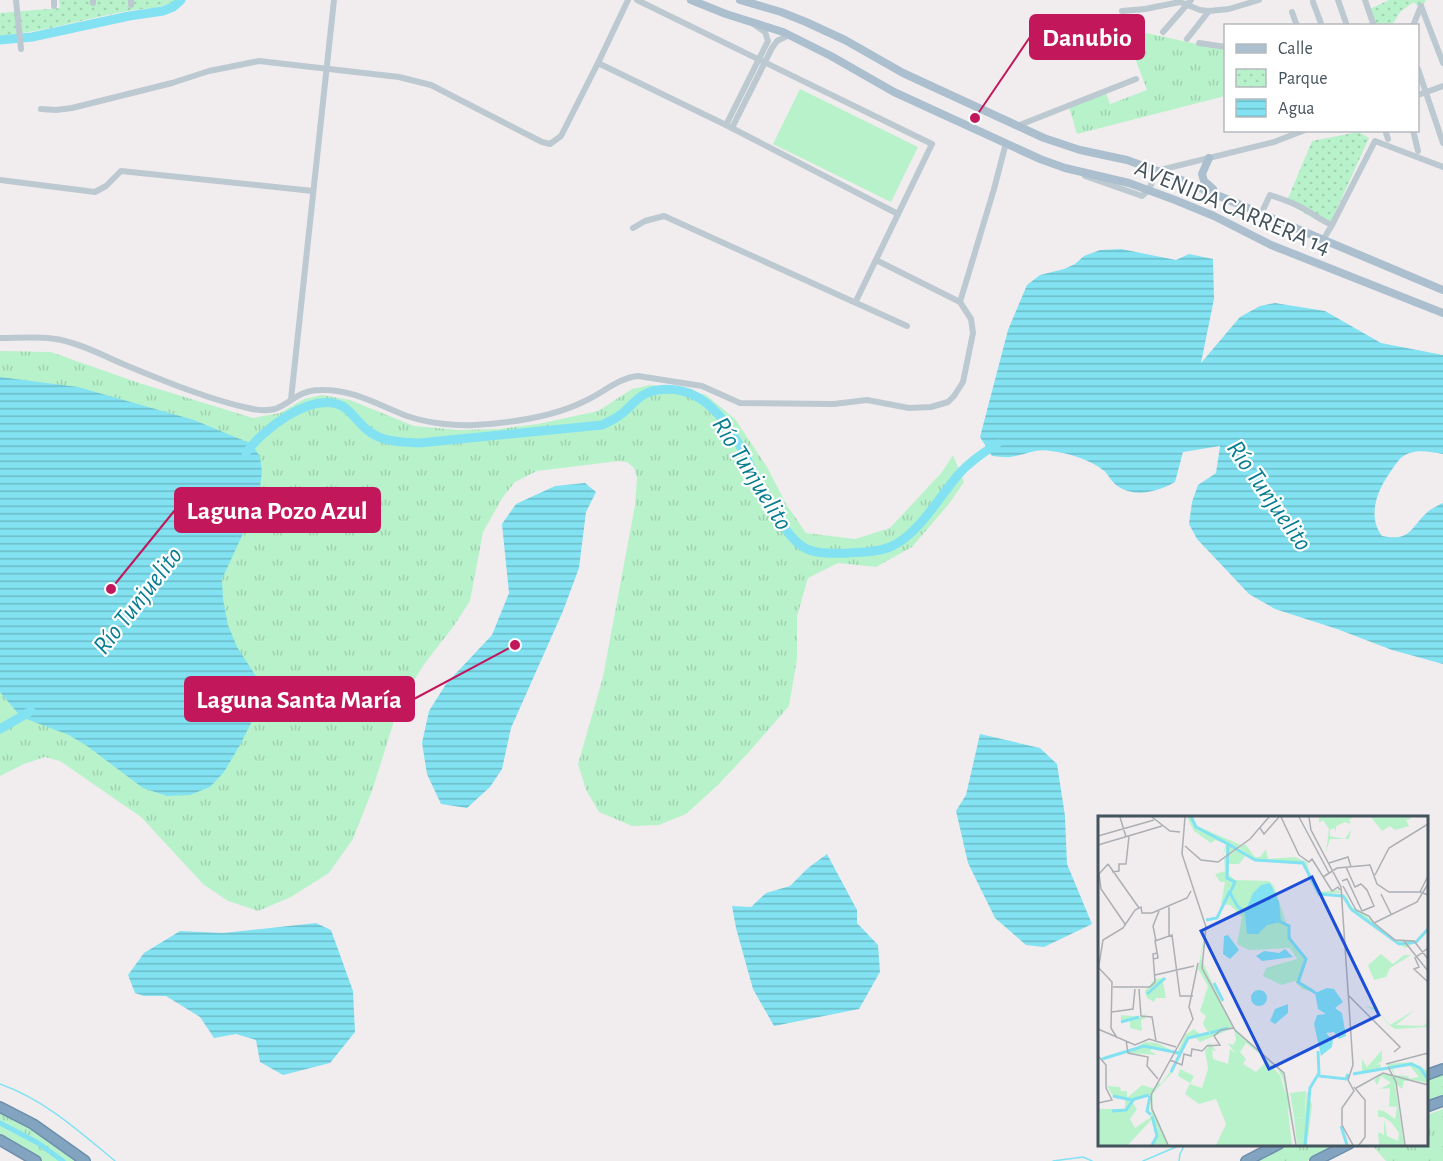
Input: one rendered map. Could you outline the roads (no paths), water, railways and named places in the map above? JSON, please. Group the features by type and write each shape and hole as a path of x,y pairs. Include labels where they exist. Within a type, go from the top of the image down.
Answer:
{"highway":[{"path":"1428,1074 1443,1069"},
{"path":"1428,1106 1443,1101"},
{"path":"0,1107 33,1124 85,1161"},
{"path":"0,1140 36,1161"},
{"path":"1250,1159 1275,1146"},
{"path":"1315,1161 1345,1146"}],"main road":[{"name":"AVENIDA CARRERA 14","path":"691,0 789,35 894,92 1065,168 1110,177 1149,190 1214,216 1282,250 1443,313"},
{"name":"AVENIDA CARRERA 14","path":"740,0 806,22 845,40 903,73 1017,126 1067,146 1127,160 1221,196 1443,290"},
{"path":"1209,158 1202,171 1202,178 1221,196"}],"street":[{"path":"16,0 21,48"},
{"path":"291,399 334,0"},
{"path":"41,109 72,108 172,83 209,71 251,63 290,64 399,77 431,86 550,144 561,136 628,0"},
{"path":"637,0 932,144 856,301"},
{"path":"1122,11 1186,2 1200,10 1209,11 1229,9 1259,0"},
{"path":"1338,0 1346,24"},
{"path":"1365,0 1373,24"},
{"path":"1162,32 1186,2"},
{"path":"1313,2 1321,24"},
{"path":"1414,24 1421,6 1443,63"},
{"path":"1187,39 1209,11"},
{"path":"1292,12 1296,24"},
{"path":"744,20 767,34 768,41 762,61"},
{"path":"729,126 762,61 774,44 789,35"},
{"path":"1199,43 1224,47"},
{"path":"598,63 729,126 898,214"},
{"path":"1419,72 1443,143"},
{"path":"1017,126 1136,79"},
{"path":"1419,95 1442,87"},
{"path":"1149,190 1156,171 1274,142 1300,132"},
{"path":"1386,132 1388,139"},
{"path":"1414,132 1419,151"},
{"path":"1323,240 1375,141 1443,167"},
{"path":"960,302 1006,143"},
{"path":"0,180 95,192 106,186 121,171 313,191"},
{"path":"1261,214 1270,195 1288,200 1319,220 1332,225"},
{"path":"633,228 645,221 664,216 907,326"},
{"path":"0,338 37,337 72,343 162,381 246,408 274,409 291,399 318,390 339,391 360,395 408,416 426,421 472,425 534,418 557,412 585,401 628,377 638,376 702,386 740,403 834,404 867,400 909,408 931,407 948,402 963,382 973,333 971,319 960,302 876,260"}],"water":[{"path":"1121,249 1176,260 1189,254 1213,259 1214,299 1201,363 1240,317 1260,306 1275,303 1325,311 1381,343 1443,355 1443,454 1417,452 1402,457 1386,478 1378,495 1375,520 1382,536 1400,537 1406,535 1430,510 1443,503 1443,664 1392,650 1275,609 1249,594 1197,539 1189,524 1192,502 1198,485 1216,473 1220,446 1183,452 1175,482 1161,489 1137,493 1122,489 1097,466 1064,453 1040,450 1008,457 992,456 980,437 1008,330 1027,285 1040,275 1075,264 1084,256 1100,250"},
{"path":"0,377 78,387 194,420 252,444 260,457 262,472 258,501 222,579 228,625 237,647 259,681 259,697 256,713 240,745 224,772 210,787 190,795 167,796 143,788 69,735 21,717 0,692"},
{"path":"585,483 596,492 586,512 579,568 563,611 511,728 502,769 490,787 467,808 441,804 427,774 422,743 429,711 446,684 492,635 509,593 502,524 516,504 555,486"},
{"path":"980,734 1040,748 1057,764 1065,816 1067,864 1092,924 1044,947 1026,945 995,918 968,863 956,811 966,795"},
{"path":"827,854 857,910 857,923 878,945 880,972 859,1009 774,1026 753,989 732,906 751,907 766,893 790,886 808,868"},
{"path":"316,923 331,930 353,991 355,1032 330,1063 283,1075 260,1062 256,1040 236,1034 214,1038 200,1017 166,996 144,996 135,993 128,975 144,953 180,931 223,933"}],"waterway":[{"path":"0,40 32,37 163,11 173,7 181,0"},
{"name":"Río Tunjuelito","path":"246,453 263,434 287,416 314,404 328,403 343,406 373,434 394,441 419,443 602,425 620,416 648,393 658,390 682,391 702,400 719,415 734,435 780,521 794,539 801,546 810,550 821,553 838,553 878,550 903,539 929,513 962,470 997,444"},
{"name":"Río Tunjuelito","path":"0,729 31,711"},
{"path":"0,1084 47,1107 115,1161"},
{"path":"0,1123 38,1143 63,1161"},
{"path":"1143,1161 1178,1146"},
{"path":"1179,1161 1184,1146"},
{"path":"1053,1161 1083,1157 1092,1161"}],"place":[{"name":"Danubio","path":"975,118"},
{"name":"Laguna Pozo Azul","path":"111,589"},
{"name":"Laguna Santa María","path":"515,645"}]}
